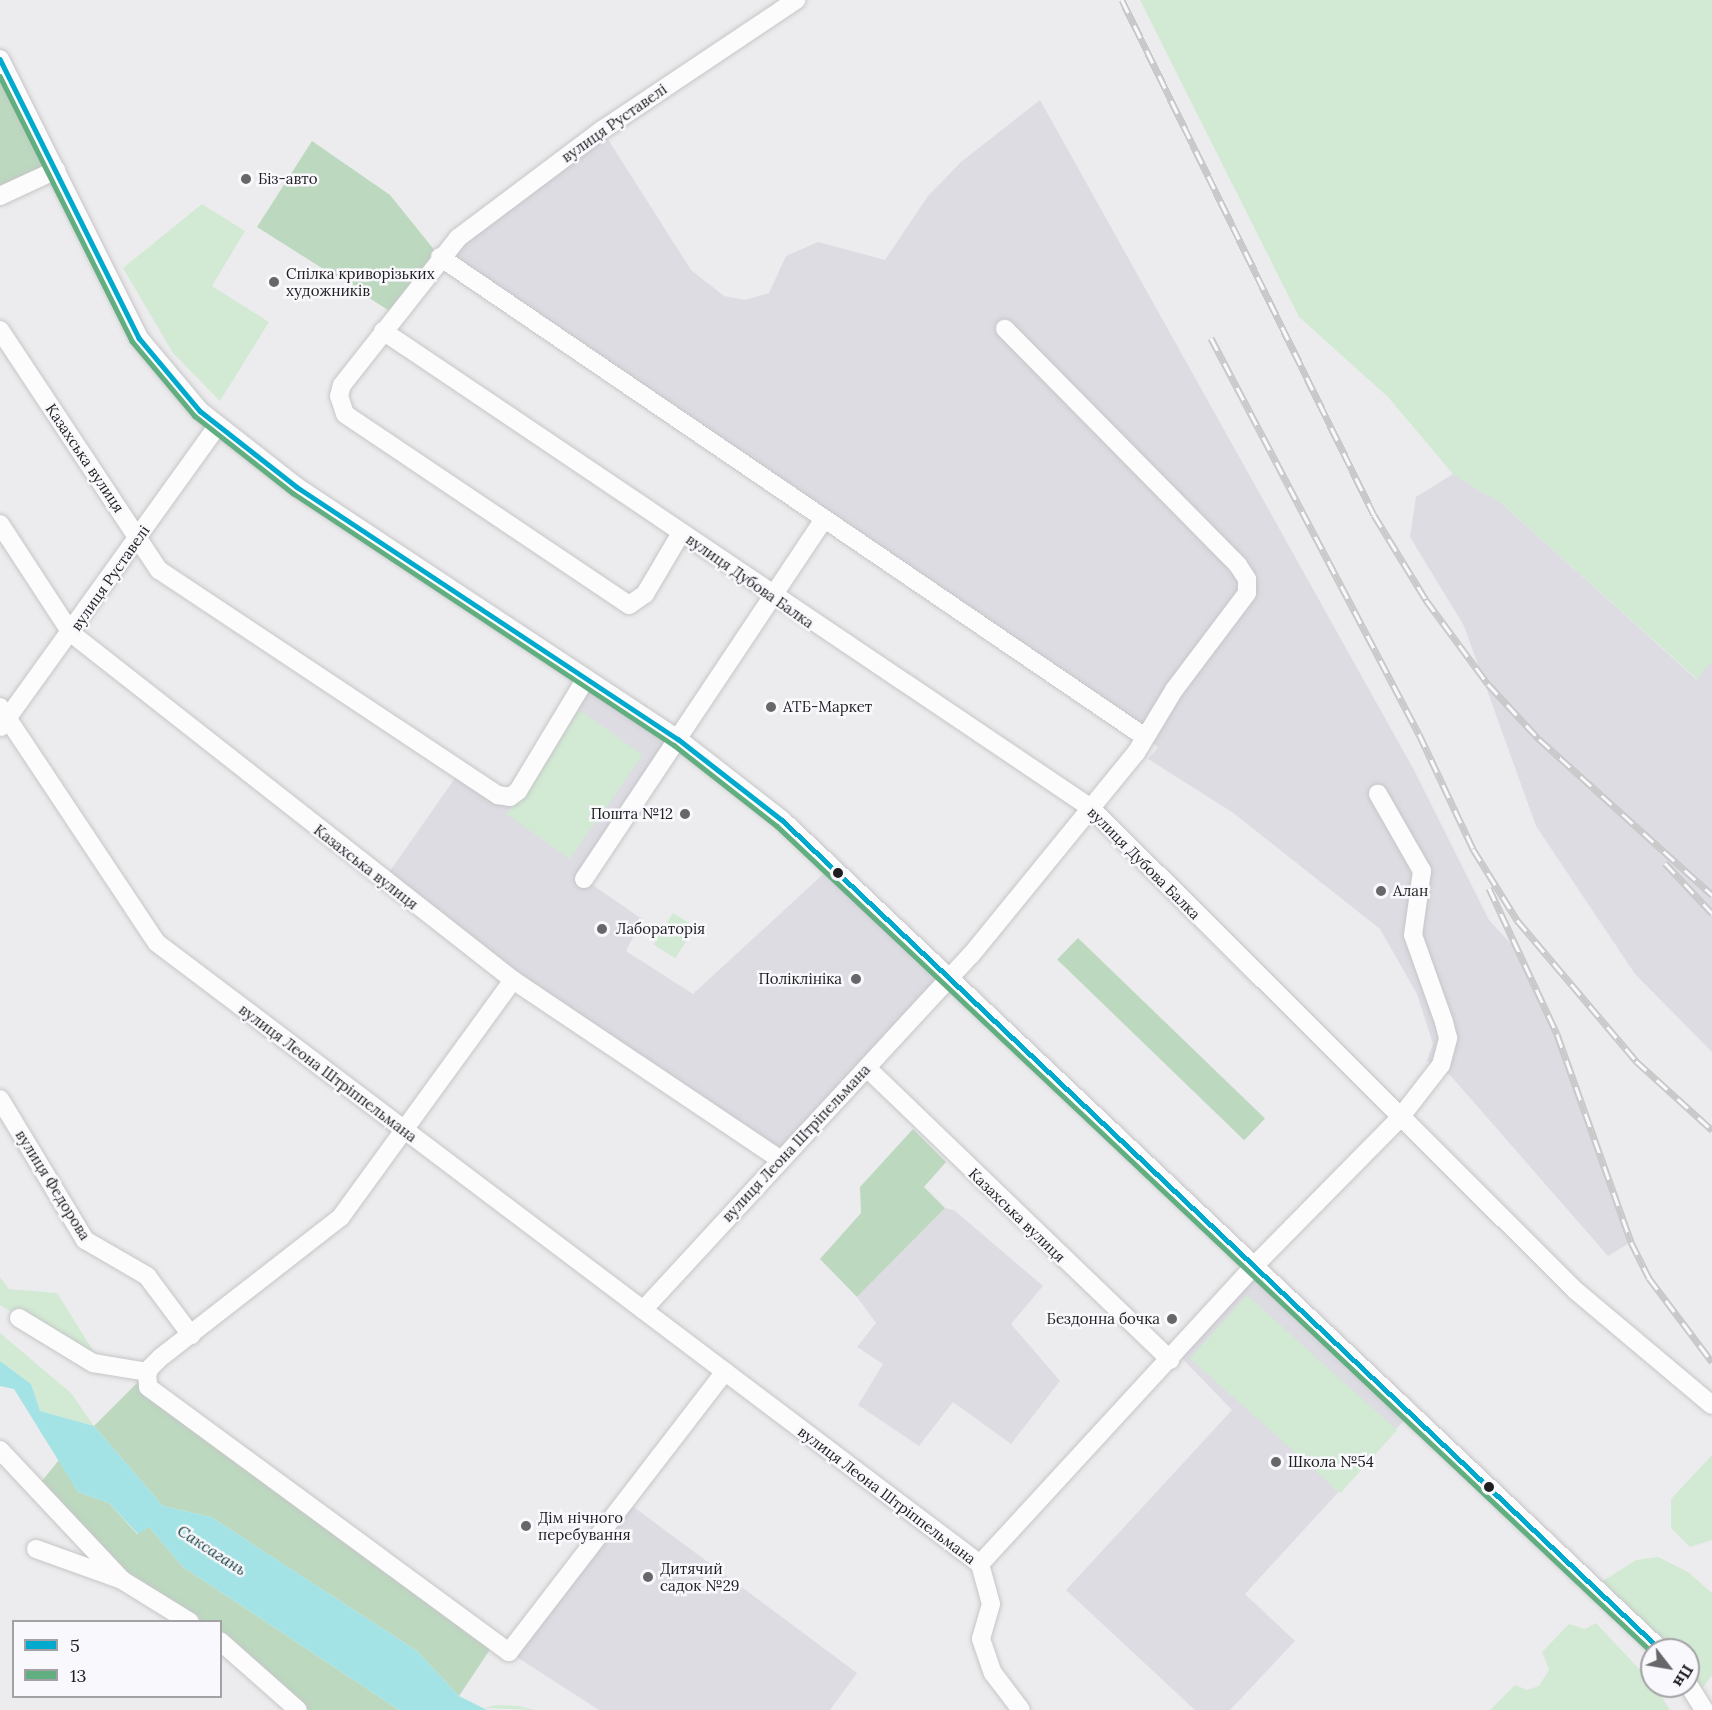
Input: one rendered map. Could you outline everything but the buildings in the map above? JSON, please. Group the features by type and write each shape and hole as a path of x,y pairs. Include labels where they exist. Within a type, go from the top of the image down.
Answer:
{"street":[{"name":"вулиця Руставелі","path":"681,533 634,604 593,582 343,412 342,385 440,257 576,149 796,0"},
{"path":"0,59 139,338 217,426 297,488 585,680 678,739 798,834 1648,1638"},
{"path":"0,196 56,170"},
{"path":"440,257 823,521 1145,737"},
{"name":"вулиця Леона Штріпельмана","path":"643,1310 779,1159 951,978 1091,808 1233,616 1247,593 1247,579 1005,329"},
{"name":"Казахська вулиця","path":"0,330 159,570 504,798 525,782 585,680"},
{"name":"вулиця Дубова Балка","path":"383,331 773,598 1091,808 1399,1119 1576,1291 1712,1405"},
{"name":"вулиця Руставелі","path":"3,718 71,633 217,426"},
{"path":"584,879 823,521"},
{"name":"Казахська вулиця","path":"0,524 71,633 513,980 779,1159"},
{"name":"вулиця Леона Штріппельмана","path":"3,718 157,943 980,1564 991,1604 981,1639 993,1673 1021,1710"},
{"path":"980,1564 1254,1266 1399,1119 1441,1065 1448,1038 1415,946 1422,871 1378,794"},
{"path":"19,1318 93,1364 148,1372 191,1335 341,1217 405,1132 513,980"},
{"name":"Казахська вулиця","path":"867,1068 1170,1360"},
{"name":"вулиця Федорова","path":"0,1099 85,1240 147,1276 191,1335"},
{"path":"148,1372 148,1387 157,1395 510,1652 725,1372"},
{"path":"0,1450 122,1580"},
{"path":"36,1550 122,1580 187,1620"},
{"path":"222,1643 298,1710"}],"shaded area":[{"path":"1040,100 1414,770 1489,920 1523,957 1557,1034 1631,1242 1608,1256 1450,1075 1427,1061 1433,1044 1417,994 1380,929 1232,812 1148,759 1158,747 1145,737 453,267 458,238 602,130 691,270 724,296 745,300 769,293 786,256 818,242 885,260 928,196 961,162"},
{"path":"1453,474 1502,504 1696,679 1712,661 1712,1052 1635,974 1536,826 1464,626 1410,537 1416,497"},
{"path":"585,680 678,739 584,879 642,919 626,951 693,994 833,865 951,978 779,1159 383,881 460,771 504,798"},
{"path":"945,1208 954,1210 1043,1286 1011,1324 1060,1381 1011,1444 953,1402 919,1446 858,1405 883,1364 857,1347 876,1323 857,1297"},
{"name":"Школа №54","path":"1254,1266 1409,1415 1245,1594 1295,1641 1230,1710 1195,1710 1066,1590 1232,1410 1177,1353"},
{"name":"Дитячий садок №29","path":"627,1502 857,1673 830,1710 599,1710 509,1652"}],"green space":[{"path":"1140,0 1712,0 1712,661 1697,679 1502,504 1453,474 1388,397 1299,317"},
{"path":"0,60 56,170 0,196"},
{"path":"312,141 390,195 440,257 396,315 257,227"},
{"path":"202,204 245,231 212,286 269,322 220,401 173,353 123,268"},
{"path":"579,710 643,755 570,859 506,814"},
{"path":"673,913 695,927 675,958 653,944"},
{"path":"1078,938 1265,1119 1244,1140 1057,960"},
{"path":"913,1129 946,1162 924,1187 945,1208 857,1297 820,1259 861,1213 860,1187"},
{"path":"0,1277 9,1289 57,1293 102,1365 0,1305"},
{"path":"1247,1295 1397,1430 1340,1493 1190,1358"},
{"path":"0,1333 71,1393 94,1426 39,1411 31,1384 0,1361"},
{"path":"148,1372 148,1387 495,1642 459,1696 417,1651 211,1517 163,1506 94,1426"},
{"path":"1712,1455 1712,1540 1690,1547 1671,1528 1671,1499"},
{"path":"59,1460 78,1492 109,1503 137,1534 149,1527 183,1567 399,1710 298,1710 222,1642 222,1620 188,1620 122,1580 37,1487"},
{"path":"1658,1557 1688,1572 1712,1593 1712,1675 1700,1692 1700,1638 1649,1638 1595,1586 1636,1560"},
{"path":"1596,1623 1640,1670 1640,1698 1663,1698 1670,1710 1490,1710 1515,1685 1527,1690 1539,1686 1549,1670 1542,1652 1569,1624 1585,1629"},
{"path":"496,1705 519,1706 535,1710 483,1708"}],"water":[{"name":"Саксагань","path":"0,1361 31,1384 40,1411 94,1426 163,1506 211,1517 417,1651 459,1696 487,1710 399,1710 183,1567 149,1527 138,1534 109,1503 78,1492 14,1389 0,1386"}],"railway":[{"path":"1122,0 1374,515 1426,600 1488,684 1539,739 1712,895"},
{"path":"1211,338 1419,734 1473,849 1517,920 1636,1061 1712,1130"},
{"path":"1665,863 1712,913"},
{"path":"1489,888 1557,1034 1631,1242 1649,1278 1712,1362"}],"transit line":[{"name":"5","path":"0,59 139,338 200,411 297,487 678,739 782,820 1648,1638"},
{"name":"13","path":"0,76 132,341 195,416 293,493 674,745 777,826 1640,1641"}],"place":[{"name":"Біз-авто","path":"246,179"},
{"name":"Спілка криворізьких художників","path":"274,282"},
{"name":"АТБ-Маркет","path":"771,707"},
{"name":"Пошта №12","path":"685,814"},
{"name":"Алан","path":"1381,891"},
{"name":"Лабораторія","path":"602,929"},
{"name":"Поліклініка","path":"856,979"},
{"name":"Бездонна бочка","path":"1172,1319"},
{"name":"Школа №54","path":"1276,1462"},
{"name":"Дім нічного перебування","path":"526,1526"},
{"name":"Дитячий садок №29","path":"648,1577"}]}
